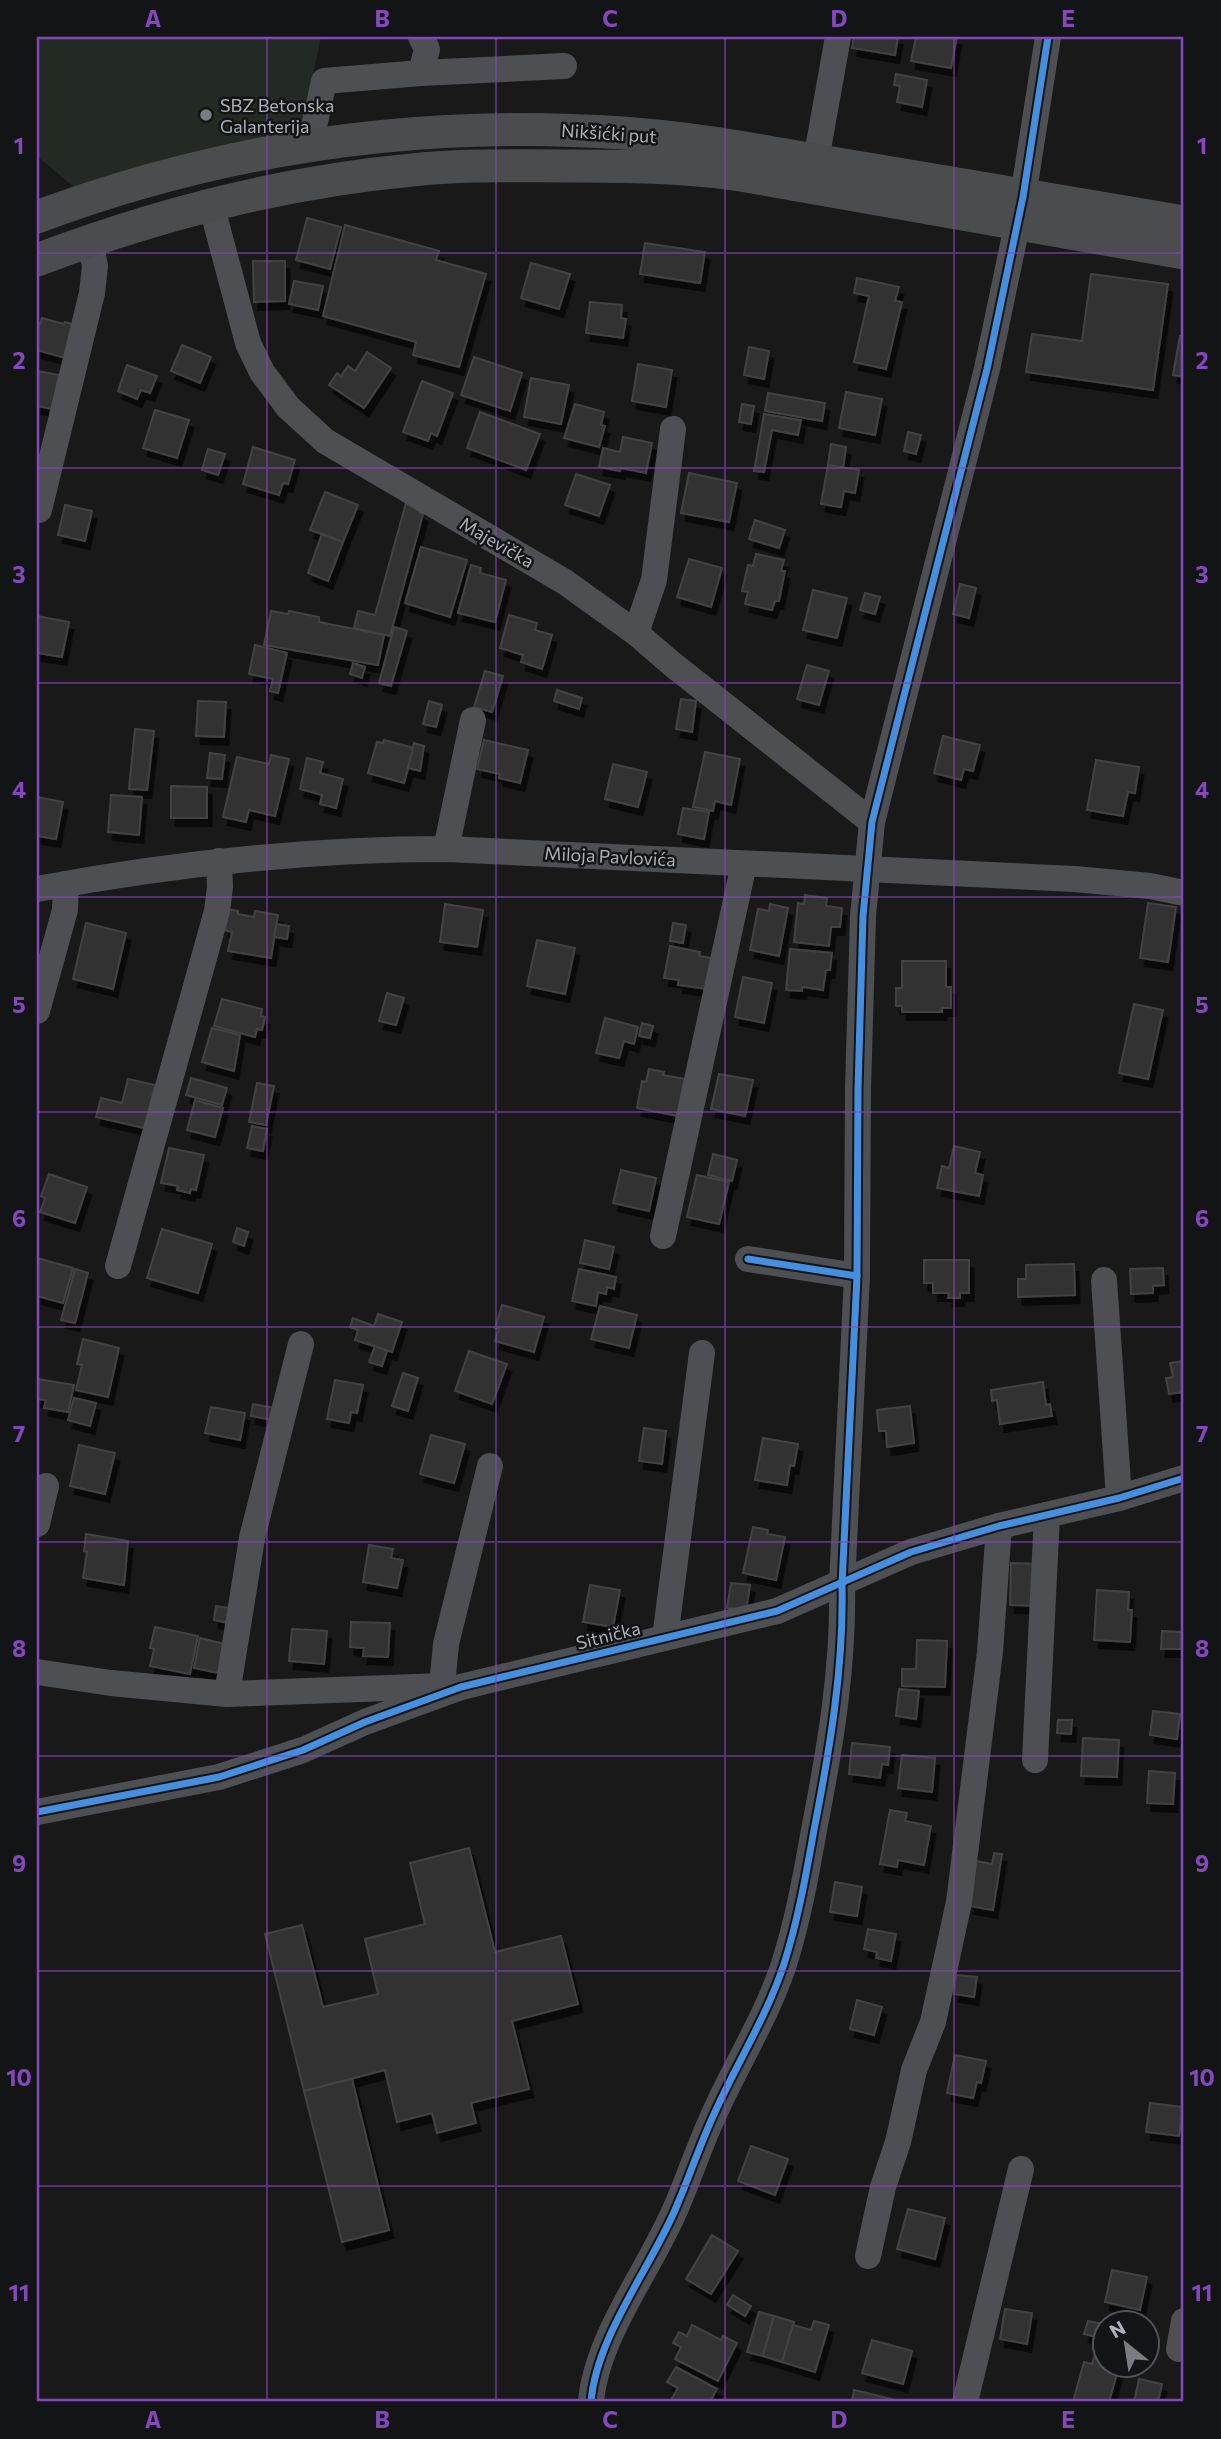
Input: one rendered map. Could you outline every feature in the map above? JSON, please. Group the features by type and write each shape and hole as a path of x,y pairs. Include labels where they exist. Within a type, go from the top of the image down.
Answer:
{"main road":[{"name":"Nikšićki put","path":"40,209 181,171 310,145 421,132 494,129 568,130 686,139 816,160 1020,210 1184,222"},
{"path":"37,260 158,218 279,189 412,169 513,165 664,166 1020,210 1184,253"}],"street":[{"path":"421,37 427,49 421,73"},
{"path":"816,160 838,37"},
{"path":"591,2402 593,2380 603,2352 674,2212 714,2113 766,2008 784,1964 800,1903 836,1700 843,1630 842,1584 857,1276 858,1076 863,916 872,822 986,369 1020,210 1048,37"},
{"path":"310,145 324,81 564,66"},
{"name":"Majevička","path":"211,204 248,343 270,384 288,407 325,442 565,582 636,633 872,822"},
{"path":"39,510 92,293 95,266 90,242"},
{"path":"636,633 653,580 673,429"},
{"path":"446,849 473,720"},
{"name":"Miloja Pavlovića","path":"37,889 219,861 360,849 446,849 1075,879 1184,892"},
{"path":"118,1266 217,911 219,861"},
{"path":"663,1236 744,864"},
{"path":"37,1011 65,910 66,884"},
{"path":"748,1259 857,1276"},
{"path":"1104,1280 1119,1498"},
{"path":"227,1694 252,1538 301,1344"},
{"path":"665,1638 702,1353"},
{"path":"37,1672 111,1683 227,1694 451,1686 446,1644 490,1466"},
{"name":"Sitnička","path":"37,1812 219,1777 303,1750 451,1686 777,1611 911,1552 999,1526 1119,1498 1184,1478"},
{"path":"37,1524 46,1486"},
{"path":"1035,1760 1047,1515"},
{"path":"868,2256 914,2070 933,2022 959,1902 990,1652 999,1526"},
{"path":"965,2402 1021,2169"},
{"path":"1179,2350 1184,2321"}],"shaded area":[{"path":"37,37 321,37 298,144 94,204 37,156"}],"building":[{"path":"854,37 898,37 895,55 852,48"},
{"path":"916,37 957,37 951,68 911,61"},
{"path":"896,74 927,80 922,107 897,102 900,86 894,85"},
{"path":"307,218 341,227 330,269 296,260"},
{"path":"345,225 439,251 436,260 486,274 459,367 413,355 416,342 323,316"},
{"path":"645,243 705,252 700,283 640,274"},
{"path":"253,261 285,261 285,301 254,302"},
{"path":"531,263 570,274 559,309 521,298"},
{"path":"1091,274 1168,284 1153,390 1026,372 1032,334 1082,341"},
{"path":"857,278 899,287 895,301 902,302 886,369 854,362 869,296 854,293"},
{"path":"294,281 323,286 318,310 289,304"},
{"path":"590,302 622,305 621,318 626,319 623,338 586,333"},
{"path":"42,318 79,326 69,359 37,350 37,323 40,324"},
{"path":"1180,336 1184,336 1184,377 1173,375"},
{"path":"182,345 211,357 200,383 171,371"},
{"path":"749,347 769,351 764,379 744,375"},
{"path":"367,352 391,368 364,408 329,385 337,373 341,376 348,366 355,371"},
{"path":"474,357 522,373 510,411 461,395"},
{"path":"638,364 672,370 666,407 632,401"},
{"path":"127,365 157,376 150,393 141,390 137,399 118,391"},
{"path":"37,371 59,375 52,409 37,406"},
{"path":"531,378 569,385 561,424 524,417"},
{"path":"422,381 453,393 437,436 431,433 428,441 403,432"},
{"path":"846,392 882,399 875,435 839,428"},
{"path":"768,393 825,403 822,421 765,411"},
{"path":"575,404 604,412 601,425 605,426 599,447 564,438"},
{"path":"742,404 754,406 751,424 739,422"},
{"path":"155,410 189,420 177,458 143,448"},
{"path":"480,412 540,434 526,470 467,448"},
{"path":"764,414 801,420 798,435 772,430 764,472 754,471"},
{"path":"908,432 921,435 916,454 904,451"},
{"path":"623,437 652,443 646,473 599,467 603,448 620,452"},
{"path":"831,444 846,447 843,468 828,465"},
{"path":"253,447 295,460 288,484 283,483 279,495 243,484"},
{"path":"208,449 225,454 218,475 202,470"},
{"path":"828,465 859,470 855,493 844,491 841,507 821,504"},
{"path":"689,473 737,483 729,522 681,513"},
{"path":"576,474 610,485 599,516 565,505"},
{"path":"325,492 358,505 343,542 310,530"},
{"path":"406,503 423,514 390,636 354,628 358,611 375,615"},
{"path":"65,505 92,511 85,541 58,535"},
{"path":"755,520 785,530 779,548 749,539"},
{"path":"322,534 343,542 328,581 308,573"},
{"path":"421,547 467,560 450,617 405,603"},
{"path":"756,554 784,560 781,571 785,571 779,601 775,601 772,610 745,604 748,592 742,591 748,565 753,566"},
{"path":"689,559 722,568 711,607 677,597"},
{"path":"471,565 481,568 480,573 506,580 495,622 458,613"},
{"path":"960,584 976,588 969,618 953,614"},
{"path":"813,590 847,598 837,638 803,630"},
{"path":"865,593 880,597 875,614 860,610"},
{"path":"271,611 288,614 289,611 319,617 319,622 384,635 378,665 264,645"},
{"path":"509,615 537,623 535,630 552,635 542,669 521,662 523,655 500,648"},
{"path":"37,616 69,622 62,657 37,653"},
{"path":"394,627 407,631 391,686 379,683"},
{"path":"255,645 287,653 278,693 270,691 273,679 249,674"},
{"path":"353,663 365,667 362,678 350,674"},
{"path":"807,665 829,671 819,705 797,699"},
{"path":"485,671 503,676 492,712 474,707"},
{"path":"557,690 582,698 579,709 554,701"},
{"path":"681,699 696,701 692,732 676,729"},
{"path":"198,701 226,702 224,737 196,736"},
{"path":"429,701 442,705 436,727 423,724"},
{"path":"135,729 154,731 147,790 129,789"},
{"path":"943,736 980,745 973,771 964,769 961,780 934,773"},
{"path":"384,740 414,748 404,783 368,773 377,742 383,743"},
{"path":"484,740 528,750 520,783 499,778 500,774 477,769"},
{"path":"414,743 424,746 420,771 408,768"},
{"path":"705,752 740,759 731,805 715,801 713,811 693,807"},
{"path":"210,753 225,755 222,779 207,778"},
{"path":"271,755 289,759 275,816 249,810 246,822 223,817 237,757 269,764"},
{"path":"307,758 323,762 320,773 343,779 336,808 320,804 322,795 300,789"},
{"path":"1096,760 1139,767 1135,793 1128,792 1123,816 1087,810"},
{"path":"613,764 647,772 638,807 605,799"},
{"path":"171,786 207,787 207,818 171,818"},
{"path":"111,795 142,797 139,835 108,832"},
{"path":"37,797 63,802 56,839 37,836"},
{"path":"683,808 709,812 704,839 678,834"},
{"path":"805,895 827,898 826,906 842,908 840,927 831,927 829,946 794,942 798,903 804,904"},
{"path":"1148,903 1176,907 1168,962 1140,958"},
{"path":"445,904 483,910 477,947 440,942"},
{"path":"770,904 788,908 779,956 750,950 758,909 769,911"},
{"path":"228,909 254,917 255,911 278,915 271,958 228,951 232,932 224,930"},
{"path":"86,923 126,933 113,989 73,979"},
{"path":"673,923 686,925 683,943 670,941"},
{"path":"276,924 289,926 287,939 274,937"},
{"path":"537,940 575,948 565,994 527,986"},
{"path":"670,946 700,952 699,956 712,958 706,989 678,985 679,980 664,978"},
{"path":"790,949 832,953 823,990 802,987 802,991 786,990"},
{"path":"902,961 946,961 946,987 951,987 951,1008 942,1008 942,1012 902,1012 902,1006 896,1006 896,988 902,988"},
{"path":"743,977 772,983 764,1023 735,1017"},
{"path":"387,993 404,998 396,1025 379,1021"},
{"path":"222,999 262,1009 261,1016 265,1017 262,1030 257,1029 255,1037 214,1026"},
{"path":"1134,1004 1163,1010 1148,1079 1119,1073"},
{"path":"605,1018 638,1027 634,1044 624,1041 619,1058 596,1053"},
{"path":"642,1023 653,1026 650,1038 639,1036"},
{"path":"212,1028 240,1035 234,1071 202,1062"},
{"path":"649,1069 685,1079 678,1116 637,1108 642,1081 646,1082"},
{"path":"719,1074 753,1080 745,1116 711,1109"},
{"path":"191,1078 227,1088 222,1105 186,1095"},
{"path":"128,1079 155,1085 148,1129 96,1117 101,1098 122,1103"},
{"path":"257,1083 274,1086 266,1125 249,1122"},
{"path":"195,1100 223,1108 215,1137 187,1130"},
{"path":"252,1126 267,1129 263,1151 247,1148"},
{"path":"954,1146 980,1152 975,1173 983,1175 979,1196 937,1188 942,1166 949,1168"},
{"path":"169,1148 204,1155 196,1190 191,1189 190,1193 177,1190 178,1186 161,1183"},
{"path":"713,1154 737,1160 732,1181 708,1175"},
{"path":"621,1170 656,1178 649,1211 613,1203"},
{"path":"49,1174 87,1187 75,1223 40,1212 45,1198 41,1196"},
{"path":"697,1175 729,1182 719,1224 687,1217"},
{"path":"237,1228 248,1232 244,1246 233,1242"},
{"path":"162,1229 212,1244 198,1293 147,1278"},
{"path":"585,1240 614,1247 609,1269 580,1263"},
{"path":"37,1258 73,1268 63,1303 37,1296"},
{"path":"924,1260 969,1260 969,1293 960,1293 960,1298 948,1298 949,1293 933,1293 933,1283 924,1283"},
{"path":"1074,1264 1075,1295 1018,1297 1018,1279 1026,1279 1026,1265"},
{"path":"1163,1268 1164,1285 1153,1286 1153,1293 1131,1294 1130,1269"},
{"path":"75,1269 88,1273 75,1323 61,1320"},
{"path":"579,1269 616,1277 614,1289 607,1287 606,1294 598,1292 596,1306 572,1301"},
{"path":"502,1305 544,1317 534,1352 495,1341 499,1329 495,1328"},
{"path":"600,1306 637,1315 629,1348 591,1339"},
{"path":"378,1314 402,1322 392,1352 355,1340 358,1330 350,1327 353,1318 374,1326"},
{"path":"83,1339 119,1348 108,1397 76,1390 82,1365 77,1364"},
{"path":"375,1346 387,1351 382,1366 369,1362"},
{"path":"469,1351 507,1364 492,1404 455,1391"},
{"path":"1184,1361 1184,1392 1169,1394 1166,1378 1173,1377 1170,1363"},
{"path":"403,1373 418,1378 408,1411 392,1406"},
{"path":"38,1379 74,1385 68,1412 44,1408 46,1400 37,1399"},
{"path":"335,1380 363,1385 357,1413 351,1412 349,1423 327,1419"},
{"path":"1043,1382 1046,1405 1050,1404 1052,1416 1000,1424 997,1400 992,1401 991,1390"},
{"path":"74,1398 96,1403 90,1426 68,1420"},
{"path":"253,1404 275,1408 273,1420 251,1416"},
{"path":"910,1406 914,1443 887,1447 886,1431 879,1431 877,1410"},
{"path":"211,1407 245,1413 240,1440 205,1433"},
{"path":"644,1428 666,1431 662,1464 639,1461"},
{"path":"431,1435 465,1444 454,1483 420,1474"},
{"path":"763,1438 798,1444 794,1466 790,1465 787,1485 755,1480"},
{"path":"79,1445 115,1453 105,1494 70,1486"},
{"path":"753,1527 768,1530 767,1534 785,1537 776,1580 743,1573"},
{"path":"86,1534 128,1541 124,1585 83,1578 87,1552 84,1551"},
{"path":"369,1545 393,1549 391,1558 403,1560 397,1588 363,1582"},
{"path":"1011,1563 1043,1564 1041,1606 1010,1605"},
{"path":"731,1583 750,1585 746,1611 727,1608"},
{"path":"590,1585 620,1590 613,1627 583,1622"},
{"path":"1097,1590 1129,1592 1128,1610 1132,1610 1130,1642 1094,1640"},
{"path":"216,1606 231,1608 228,1623 214,1620"},
{"path":"351,1622 390,1623 388,1657 363,1656 364,1648 350,1647"},
{"path":"155,1627 198,1636 190,1674 150,1666 154,1649 150,1648"},
{"path":"292,1629 327,1631 324,1664 289,1661"},
{"path":"1162,1631 1182,1632 1181,1649 1161,1649"},
{"path":"200,1638 225,1644 219,1673 194,1668"},
{"path":"917,1640 947,1641 945,1687 902,1686 902,1669 916,1669"},
{"path":"899,1689 919,1691 916,1719 896,1716"},
{"path":"1153,1711 1180,1714 1177,1739 1150,1735"},
{"path":"1058,1720 1072,1720 1071,1734 1057,1733"},
{"path":"1083,1738 1119,1740 1117,1777 1081,1776"},
{"path":"852,1743 890,1747 888,1765 882,1764 880,1778 849,1774"},
{"path":"902,1755 935,1758 932,1792 898,1788"},
{"path":"1149,1771 1175,1773 1173,1804 1147,1803"},
{"path":"890,1810 907,1813 905,1821 931,1826 924,1865 898,1860 897,1867 880,1864"},
{"path":"469,1848 495,1952 561,1936 578,2004 512,2021 529,2089 471,2103 476,2123 437,2133 432,2113 397,2122 385,2070 304,2091 265,1934 302,1925 323,2007 378,1994 365,1939 425,1924 410,1863"},
{"path":"994,1853 1002,1854 993,1910 969,1906 976,1861 992,1864"},
{"path":"835,1882 862,1887 857,1916 830,1912"},
{"path":"868,1929 896,1934 891,1961 876,1958 877,1952 864,1949"},
{"path":"956,1975 977,1977 974,1997 954,1994"},
{"path":"857,2000 882,2007 874,2035 850,2029"},
{"path":"955,2055 986,2061 981,2083 977,2082 973,2098 947,2093"},
{"path":"352,2079 389,2230 342,2242 304,2091"},
{"path":"1150,2103 1183,2107 1179,2136 1146,2132"},
{"path":"751,2146 788,2159 775,2195 738,2181"},
{"path":"908,2209 945,2218 935,2259 897,2249"},
{"path":"712,2235 738,2251 711,2294 686,2279"},
{"path":"1112,2270 1147,2277 1140,2310 1105,2302"},
{"path":"733,2295 751,2306 745,2316 727,2305"},
{"path":"1005,2309 1032,2313 1027,2344 1000,2339"},
{"path":"759,2312 774,2316 763,2356 747,2352"},
{"path":"774,2316 794,2322 782,2362 763,2356"},
{"path":"814,2321 829,2325 815,2372 782,2362 793,2325 811,2330"},
{"path":"1088,2321 1092,2322 1092,2336 1084,2334"},
{"path":"692,2325 721,2340 723,2336 737,2343 718,2381 675,2359 681,2347 673,2343 679,2332 687,2336"},
{"path":"872,2340 912,2351 903,2384 862,2373"},
{"path":"1084,2362 1092,2364 1092,2380 1115,2380 1109,2402 1073,2402"},
{"path":"676,2367 717,2389 710,2402 670,2402 678,2388 667,2382"},
{"path":"1139,2380 1162,2384 1158,2402 1134,2402"},
{"path":"854,2390 892,2399 892,2402 852,2402"}],"cycle path":[{"path":"748,1259 857,1276 858,1089 863,916 872,822 987,369 1023,197 1048,37"},
{"path":"591,2402 595,2378 613,2329 664,2233 704,2136 769,2002 784,1964 798,1914 835,1707 841,1646 857,1276"},
{"path":"37,1812 219,1777 303,1750 365,1722 461,1687 777,1611 911,1552 999,1526 1119,1498 1184,1478"}],"place":[{"name":"SBZ Betonska Galanterija","path":"206,115"}]}
